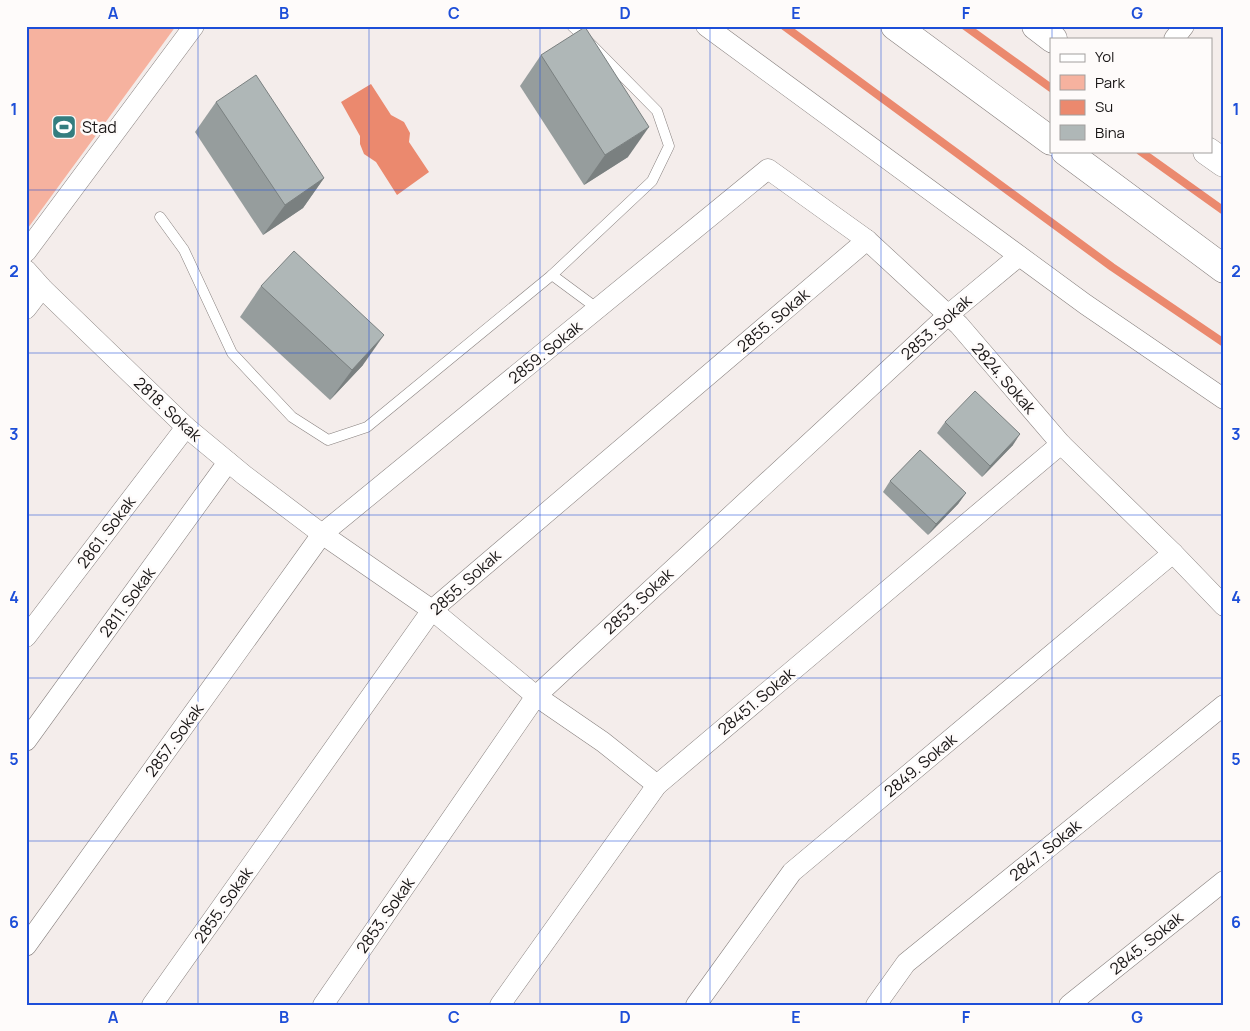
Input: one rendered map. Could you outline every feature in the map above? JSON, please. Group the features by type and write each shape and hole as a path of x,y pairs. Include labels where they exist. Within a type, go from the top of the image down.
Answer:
{"street":[{"path":"26,252 194,26"},
{"path":"706,26 1085,304 1224,399"},
{"path":"895,26 1050,141"},
{"path":"1036,26 1052,38"},
{"path":"1175,38 1184,26"},
{"path":"1065,152 1224,269"},
{"path":"1208,152 1224,163"},
{"name":"2824. Sokak","path":"768,169 867,240 948,315 1061,444 1173,553 1224,606"},
{"name":"2859. Sokak","path":"322,534 768,169"},
{"name":"2855. Sokak","path":"152,1005 432,610 867,240"},
{"name":"2853. Sokak","path":"323,1005 536,696 948,315 1019,256"},
{"name":"2818. Sokak","path":"26,270 42,288 186,427 228,462 322,534 432,610 536,696 603,742 658,785"},
{"path":"26,309 42,288"},
{"name":"2861. Sokak","path":"26,637 186,427"},
{"name":"28451. Sokak","path":"500,1005 658,785 1061,444"},
{"name":"2811. Sokak","path":"26,741 228,462"},
{"name":"2857. Sokak","path":"26,946 322,534"},
{"name":"2849. Sokak","path":"696,1005 792,872 1173,553"},
{"name":"2847. Sokak","path":"876,1005 906,963 1224,704"},
{"name":"2845. Sokak","path":"1068,1005 1224,881"}],"lane":[{"path":"160,217 184,250 232,353 292,417 328,440 367,427 552,275 652,181 669,146 657,111 572,26"},
{"path":"552,275 598,309"}],"green space":[{"name":"Stad","path":"26,26 176,26 28,228 26,228"}],"water":[{"path":"371,84 391,115 404,122 410,133 409,142 429,172 397,195 376,162 364,154 360,144 360,136 341,102"}],"building":[{"path":"585,27 649,127 605,155 541,55"},
{"path":"256,75 324,178 285,205 216,102"},
{"path":"294,251 384,335 352,370 261,286"},
{"path":"975,391 1020,434 990,466 945,422"},
{"path":"920,450 966,493 936,524 890,481"}],"waterway":[{"path":"784,26 1112,267 1224,343"},
{"path":"965,26 1050,87"},
{"path":"1141,152 1224,211"}],"place":[{"name":"Stad","path":"64,127"}]}
